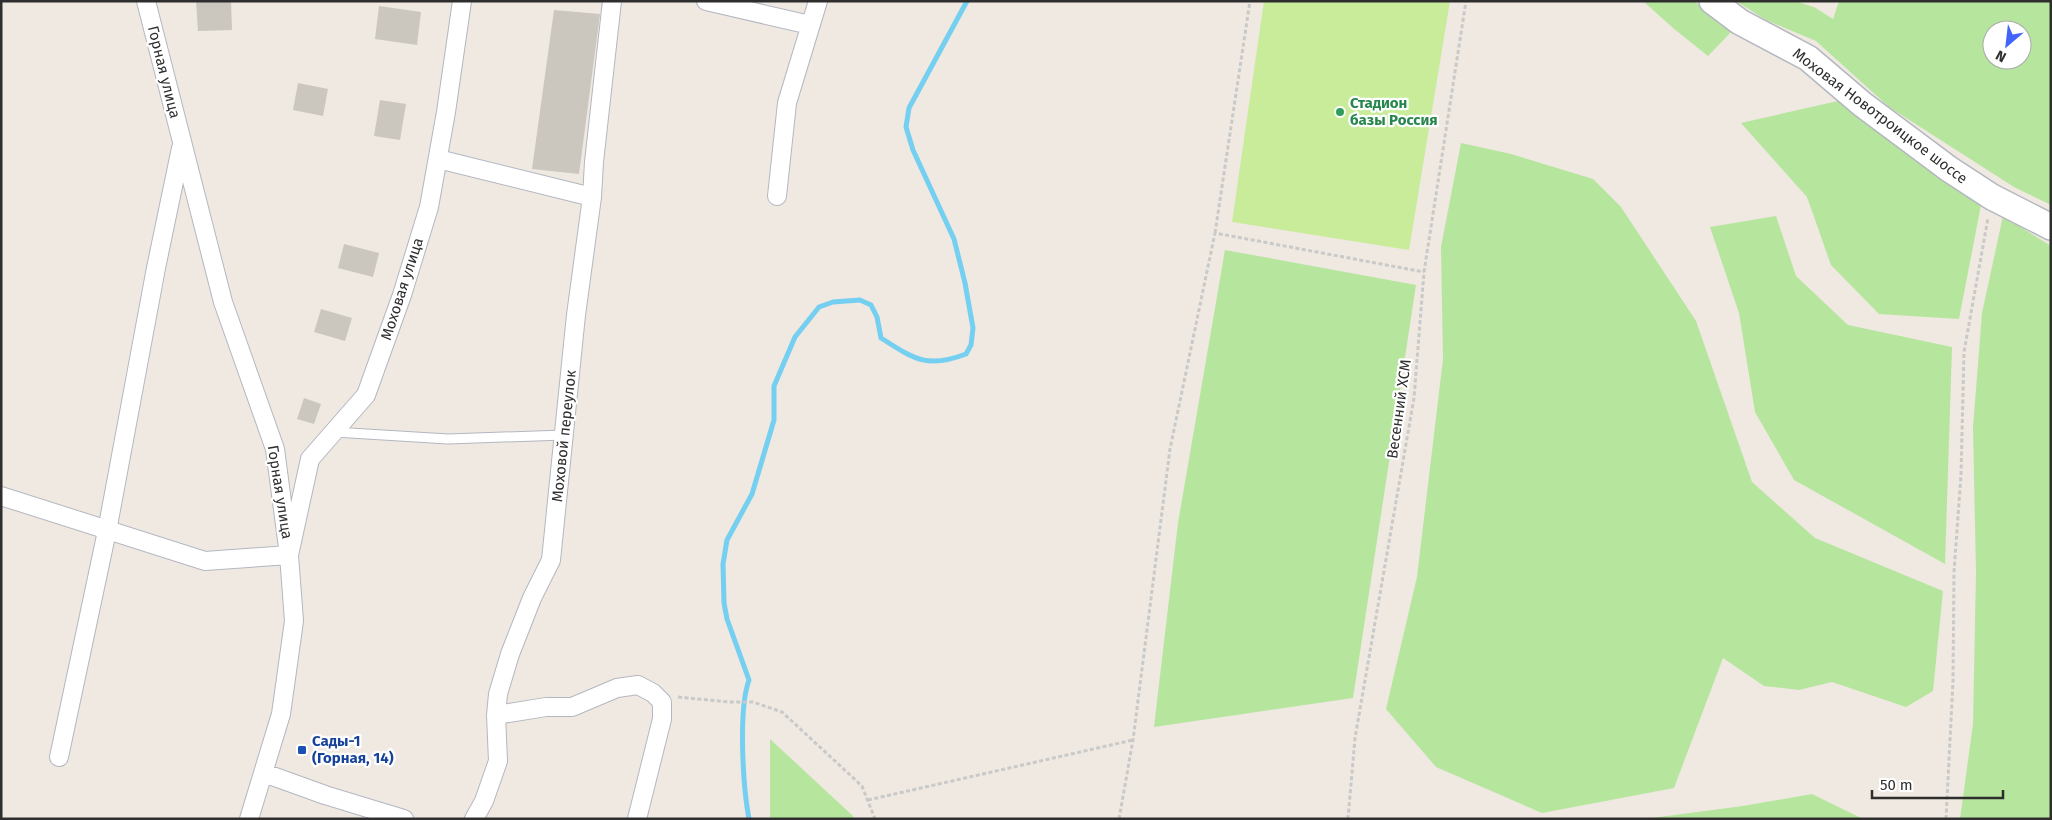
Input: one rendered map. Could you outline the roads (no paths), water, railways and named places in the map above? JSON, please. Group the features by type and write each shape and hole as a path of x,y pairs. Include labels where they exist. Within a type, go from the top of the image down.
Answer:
{"main road":[{"name":"Моховая Новотроицкое шоссе","path":"1712,1 1740,22 1808,58 1862,104 1992,198 2051,227"}],"street":[{"name":"Горная улица","path":"146,1 223,302 275,449 289,555 294,621 281,714 249,819"},
{"name":"Моховая улица","path":"289,555 310,459 366,395 405,286 429,207 462,1"},
{"name":"Моховой переулок","path":"474,819 484,801 498,761 496,715 498,694 510,654 532,598 551,560 576,315 592,196 612,1"},
{"path":"706,1 810,25"},
{"path":"777,196 787,103 818,1"},
{"name":"Горная улица","path":"59,757 107,531 156,268 182,143"},
{"path":"438,159 592,196"},
{"path":"1,496 205,561 289,555"},
{"path":"496,715 546,707 572,708 617,688 638,685 653,693 662,702 662,719 637,819"},
{"path":"264,773 325,795 404,819"}],"lane":[{"path":"333,432 448,440 564,435"}],"waterway":[{"path":"749,819 743,769 744,710 749,680 727,619 724,603 723,564 727,540 752,494 774,420 774,386 795,337 819,307 833,302 860,300 871,305 877,317 881,338 912,356 921,359 941,361 953,358 966,354 971,345 973,328 965,283 954,239 913,150 906,127 909,108 967,1"}],"place":[{"name":"Стадион базы Россия","path":"1340,112"},
{"name":"Сады-1 (Горная, 14)","path":"302,750"}]}
